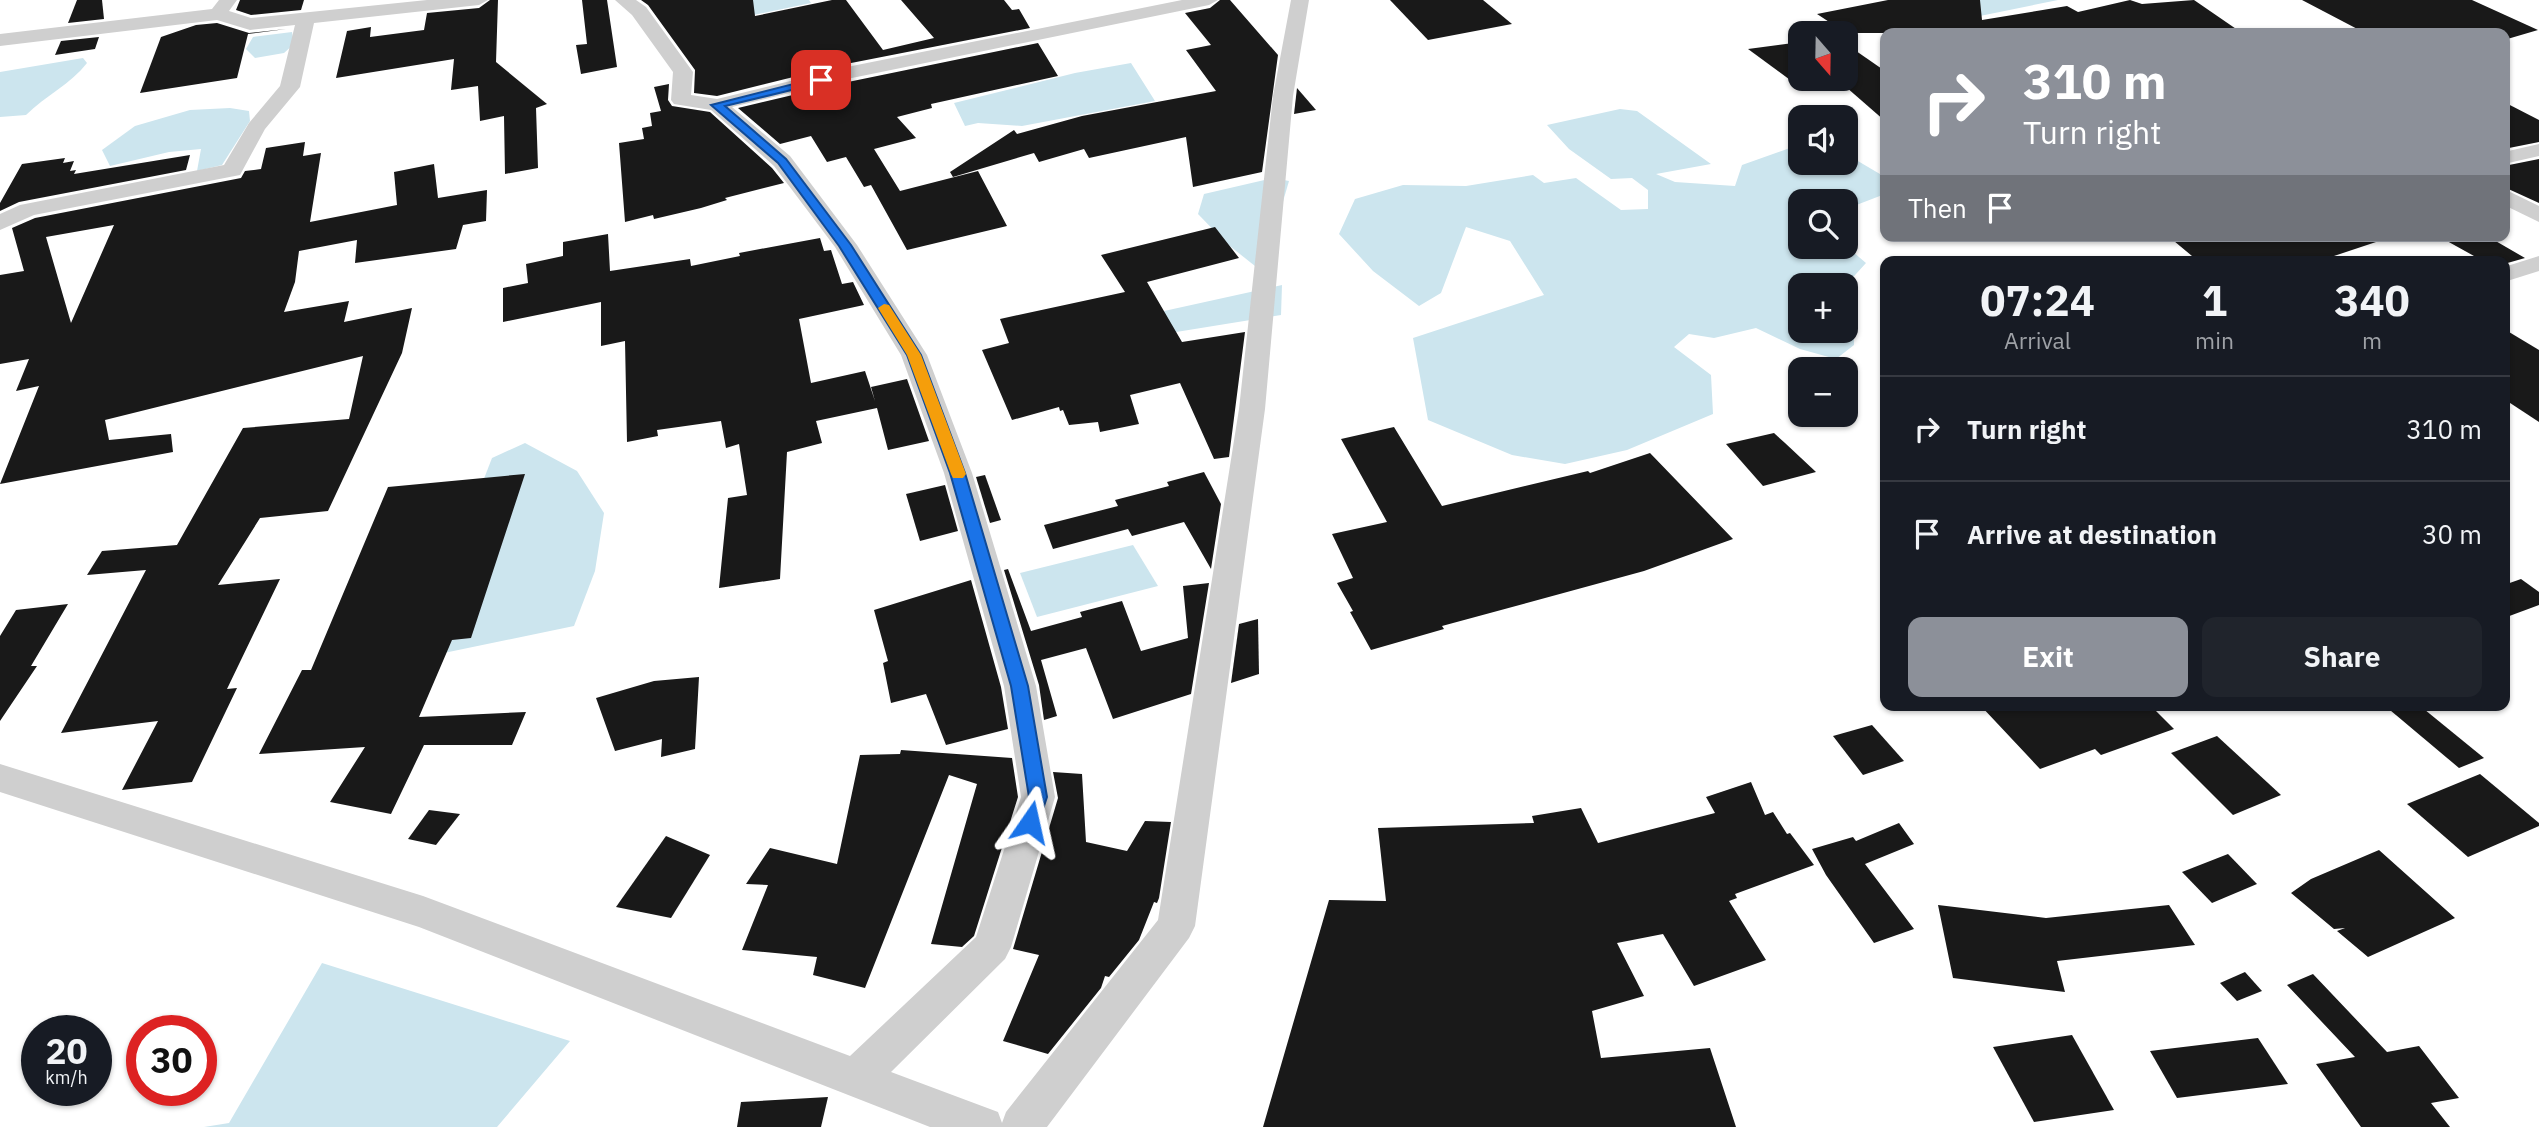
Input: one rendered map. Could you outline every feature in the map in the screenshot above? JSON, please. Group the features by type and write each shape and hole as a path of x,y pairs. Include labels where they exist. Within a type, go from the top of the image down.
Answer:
{"street":[{"path":"0,40 223,7 250,24 479,0"},
{"path":"624,0 639,11 683,72 681,100 717,105 847,74 1209,0"},
{"path":"1021,1127 1176,926 1252,410 1283,96 1300,0"},
{"path":"0,223 28,210 232,170 256,127 290,87 306,18"},
{"path":"717,105 782,161 845,245 914,355 958,473 1020,686 1038,797 992,947 856,1078"},
{"path":"2510,157 2539,150"},
{"path":"2510,199 2539,215"},
{"path":"2510,273 2539,263"},
{"path":"0,778 424,912 983,1127"}],"water":[{"path":"713,0 809,0 811,3 725,21"},
{"path":"1941,0 2058,0 1975,17"},
{"path":"292,32 294,44 284,53 255,58 246,49 253,37"},
{"path":"83,58 87,63 81,70 26,115 0,117 0,72"},
{"path":"1131,63 1155,101 1022,126 978,123 965,126 954,103 1075,73"},
{"path":"230,108 249,111 250,121 222,165 197,171 201,149 169,152 110,166 102,150 135,126 190,110"},
{"path":"1620,109 1637,111 1711,164 1656,174 1675,182 1735,186 1742,165 1788,149 1788,175 1858,175 1858,161 1880,174 1880,196 1858,204 1858,189 1788,189 1788,259 1858,259 1858,256 1866,263 1857,273 1788,273 1788,343 1854,345 1839,357 1829,357 1800,349 1756,328 1714,338 1689,334 1674,347 1711,375 1713,414 1627,450 1565,464 1512,455 1428,420 1413,338 1544,295 1510,241 1466,227 1441,293 1419,306 1373,271 1339,234 1355,199 1403,185 1466,186 1533,175 1544,183 1576,178 1621,210 1648,209 1648,190 1632,178 1611,179 1569,149 1547,125"},
{"path":"1273,178 1289,181 1279,215 1255,266 1226,243 1198,214 1204,194"},
{"path":"1282,285 1281,315 1170,333 1155,313"},
{"path":"525,443 577,471 604,513 595,571 574,626 439,654 473,507 492,458"},
{"path":"1133,545 1158,586 1037,617 1020,573"},
{"path":"322,963 570,1041 497,1127 204,1127 229,1123"}],"building":[{"path":"77,0 102,0 104,19 68,23"},
{"path":"240,0 304,0 301,10 251,15 236,10"},
{"path":"490,0 498,0 496,62 547,104 536,108 538,168 505,174 504,116 480,121 478,86 451,90 454,59 336,78 347,31 371,27 370,37 424,30 427,13 479,8"},
{"path":"582,0 607,0 617,67 581,74 576,45 587,44"},
{"path":"641,0 753,0 755,16 832,0 846,0 883,50 934,38 901,0 1004,0 1012,10 1019,9 1030,28 846,64 717,96 694,93 695,70 648,5"},
{"path":"1220,0 1230,0 1278,55 1262,172 1193,187 1186,137 1089,158 1084,149 1039,162 1034,153 953,177 950,172 1014,130 1017,134 1082,116 1216,91 1186,50 1211,45 1185,13 1210,8"},
{"path":"1390,0 1483,0 1512,24 1428,40"},
{"path":"1888,0 1980,0 1982,20 2067,6 2078,12 2130,0 2142,4 2194,0 2235,28 1880,28 1880,33 1858,33 1858,21 1828,21 1817,14"},
{"path":"2302,0 2472,0 2538,30 2510,38 2510,28 2355,28"},
{"path":"217,23 249,33 286,29 248,34 237,78 140,93 161,37 196,25"},
{"path":"99,37 95,49 55,55 61,41"},
{"path":"1038,43 1058,76 931,104 932,108 897,117 916,138 874,149 900,191 978,171 1007,226 907,250 871,185 864,187 846,157 827,162 811,136 780,144 738,108 848,82"},
{"path":"1788,44 1788,78 1748,49"},
{"path":"1858,52 1880,68 1880,117 1851,91 1858,91"},
{"path":"669,84 668,100 672,106 710,112 772,168 784,183 725,198 727,200 701,208 654,219 653,215 625,222 619,143 644,139 642,128 652,126 650,113 661,111 654,87"},
{"path":"1297,88 1316,110 1294,114"},
{"path":"2510,105 2539,120 2539,142 2510,148"},
{"path":"305,142 303,156 321,153 310,222 397,205 394,172 434,164 438,198 487,190 486,221 463,225 456,249 355,263 357,240 299,251 295,282 284,312 349,301 344,322 412,308 402,353 328,511 260,518 218,585 280,579 227,689 237,688 192,782 122,790 158,721 61,733 146,570 87,575 102,551 177,545 243,428 349,419 363,356 105,420 109,440 171,434 173,452 0,484 39,386 16,391 29,359 0,364 0,275 24,271 12,228 35,218 241,178 245,171 261,169 266,148","holes":["114,225 71,323 46,237"]},
{"path":"190,155 186,170 19,202 0,211 0,203 22,164 65,158 63,163 74,161 70,171 76,170 74,174"},
{"path":"2539,159 2539,203 2510,190 2510,165"},
{"path":"1215,227 1239,258 1147,282 1182,342 1245,332 1229,457 1214,459 1180,383 1130,395 1139,424 1100,432 1098,422 1069,425 1059,407 1012,420 982,350 1009,343 1000,319 1125,292 1101,255"},
{"path":"608,234 610,271 690,259 691,266 740,256 739,253 820,238 824,251 831,250 842,284 853,282 864,305 799,319 811,383 865,371 875,401 871,387 907,379 929,441 888,450 877,408 816,421 822,443 787,452 780,579 719,588 728,498 747,495 739,444 726,448 721,421 657,430 658,436 627,442 625,341 601,346 601,302 503,322 503,288 528,283 526,264 563,256 563,242"},
{"path":"2175,242 2376,242 2334,256 2192,256"},
{"path":"2449,242 2497,242 2525,258 2510,262 2510,256 2474,256"},
{"path":"2510,333 2539,350 2539,422 2510,403"},
{"path":"1394,427 1442,506 1588,471 1590,473 1650,453 1733,539 1644,571 1442,626 1444,629 1371,650 1337,583 1353,578 1332,534 1387,522 1341,439"},
{"path":"1774,433 1816,472 1763,486 1726,444"},
{"path":"1204,472 1221,504 1211,569 1184,522 1132,536 1128,529 1053,549 1044,525 1118,506 1115,500 1169,486 1167,482"},
{"path":"525,474 471,638 452,640 419,717 526,712 512,745 424,745 391,814 330,802 365,747 259,754 302,670 311,670 388,487"},
{"path":"985,475 1001,520 990,523 976,477"},
{"path":"945,485 958,531 920,541 906,494"},
{"path":"1008,569 1031,631 1082,617 1080,612 1122,601 1141,651 1188,638 1183,586 1209,583 1191,694 1113,719 1086,648 1041,660 1057,716 1044,720 1039,685 1004,570"},
{"path":"2521,579 2539,592 2539,605 2510,616 2510,583"},
{"path":"971,580 1001,687 1008,729 946,745 926,694 891,703 883,663 888,661 874,610"},
{"path":"68,604 31,666 37,666 0,721 0,636 16,610"},
{"path":"1258,619 1259,674 1231,683 1239,624"},
{"path":"699,677 695,749 661,757 662,739 615,751 596,698 654,681"},
{"path":"1986,711 2156,711 2174,729 2101,755 2095,749 2040,769"},
{"path":"2391,711 2426,711 2484,758 2459,768"},
{"path":"1872,725 1904,761 1863,775 1833,736"},
{"path":"2217,736 2281,795 2233,815 2171,753"},
{"path":"901,750 1012,758 1018,797 974,936 962,947 931,944 977,784 949,775 865,988 813,975 817,957 742,950 768,885 746,884 770,848 837,864 860,755 900,754"},
{"path":"1053,772 1082,774 1086,842 1127,851 1145,821 1171,822 1159,898 1157,903 1154,902 1139,940 1109,977 1105,976 1101,988 1048,1054 1003,1041 1039,955 1013,949 1058,798"},
{"path":"2480,774 2539,823 2539,826 2468,857 2407,804"},
{"path":"1751,782 1765,815 1773,812 1787,834 1790,833 1814,865 1735,894 1737,898 1729,901 1766,960 1694,986 1663,934 1617,943 1644,996 1592,1011 1601,1058 1710,1048 1736,1127 1263,1127 1329,900 1386,901 1378,828 1534,823 1532,816 1581,808 1598,843 1715,813 1706,797"},
{"path":"429,810 460,814 436,845 408,839"},
{"path":"1899,823 1914,844 1865,864 1914,929 1874,943 1826,875 1812,849 1853,837 1856,841"},
{"path":"666,836 710,855 671,918 616,907"},
{"path":"2379,850 2455,918 2368,957 2337,931 2345,928 2334,929 2291,893 2311,879"},
{"path":"2228,854 2257,884 2212,903 2182,872"},
{"path":"1938,905 2046,918 2169,905 2195,945 2057,961 2065,992 1953,978"},
{"path":"2245,972 2262,991 2237,1001 2220,983"},
{"path":"2313,974 2387,1052 2419,1046 2459,1098 2431,1103 2450,1127 2361,1127 2316,1064 2355,1057 2287,985"},
{"path":"2072,1035 2114,1110 2034,1122 1993,1047"},
{"path":"2258,1038 2288,1084 2177,1098 2150,1051"},
{"path":"828,1097 821,1127 737,1127 741,1102"}],"slow traffic":[{"path":"884,308 914,355 958,474"}],"route":[{"path":"821,80 717,105 782,161 845,245 914,355 958,473 1020,686 1038,797 1030,822"}]}
